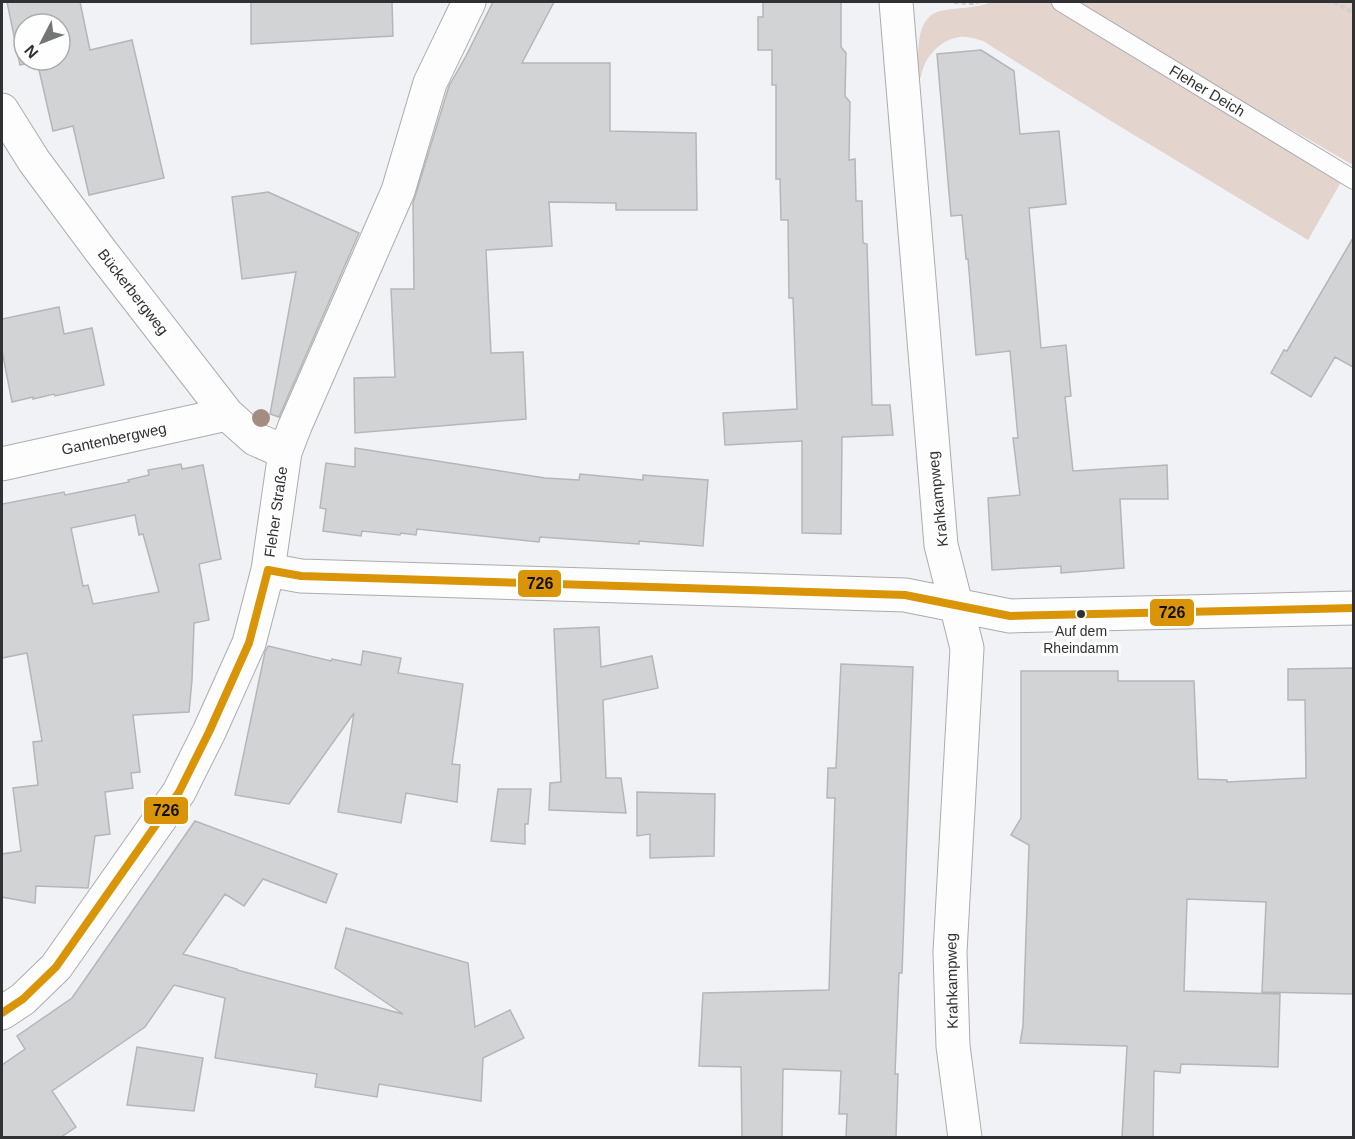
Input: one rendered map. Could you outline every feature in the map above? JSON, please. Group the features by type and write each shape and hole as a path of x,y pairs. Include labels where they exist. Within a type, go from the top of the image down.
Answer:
{"street":[{"name":"Fleher Straße","path":"2,1013 23,999 56,967 179,792 209,732 249,643 268,570 285,452 398,191 430,83 469,2"},
{"name":"Krahkampweg","path":"896,2 941,545 967,648 950,952 953,1046 965,1137"},
{"name":"Bückerbergweg","path":"2,110 34,161 227,414 255,439 285,452"},
{"name":"Gantenbergweg","path":"2,464 227,414"},
{"path":"268,570 302,576 905,595 1010,616 1353,608"}],"lane":[{"name":"Fleher Deich","path":"1061,2 1353,180"}],"path":[{"path":"954,2 978,2"},
{"path":"1334,2 1353,13"}],"shaded area":[{"path":"992,2 1050,2 1341,182 1308,240 983,41 962,37 945,42 933,51 918,79 921,30 931,15 940,11"},
{"path":"1074,2 1353,2 1353,165 1179,65"}],"building":[{"path":"7,2 80,2 90,50 132,40 164,178 89,195 73,126 53,131 40,72 72,72 72,12 12,12 12,26"},
{"path":"251,2 392,2 393,36 251,44"},
{"path":"493,2 554,2 522,63 610,63 610,131 696,133 697,210 616,210 616,203 549,202 552,246 486,250 491,353 523,352 526,419 355,433 354,378 395,377 391,289 414,289 413,203 449,86"},
{"path":"763,2 841,2 841,47 846,53 845,96 850,102 849,160 855,159 856,201 862,201 863,243 867,244 872,405 890,405 893,435 842,437 841,534 802,533 802,441 725,445 723,413 797,409 793,298 789,298 788,220 781,220 780,179 776,179 776,85 772,85 772,50 758,50 758,17 763,17"},
{"path":"981,50 1014,71 1020,134 1059,131 1066,204 1029,208 1041,348 1066,345 1071,396 1065,397 1073,471 1167,465 1168,499 1120,499 1124,568 1061,573 1061,566 992,570 988,498 1020,495 1013,438 1018,438 1010,351 976,355 962,215 951,216 937,54"},
{"path":"268,192 359,233 279,417 270,414 296,272 242,279 232,197"},
{"path":"1353,238 1353,367 1335,357 1311,397 1271,373 1284,350 1287,351"},
{"path":"59,307 64,334 92,328 104,385 55,396 54,394 12,402 2,351 2,319"},
{"path":"355,448 545,478 579,480 580,474 643,480 643,475 708,480 703,546 540,537 539,542 417,529 416,535 362,531 361,536 323,531 326,509 320,508 326,463 355,467"},
{"path":"181,464 182,469 203,465 221,559 199,564 209,620 194,623 189,712 133,715 140,772 131,773 133,788 105,792 110,834 95,836 88,888 36,886 35,903 2,897 2,854 21,851 13,788 38,785 33,742 42,741 27,653 2,658 2,504 64,492 65,495 129,482 128,480 149,475 148,470","holes":["135,515 139,535 143,534 159,592 93,604 88,585 83,586 71,528"]},
{"path":"599,627 601,667 652,656 658,688 603,700 606,778 621,778 626,813 549,810 550,783 561,782 554,629"},
{"path":"268,646 331,661 332,659 361,665 363,651 401,658 398,673 463,684 452,764 460,765 457,802 406,793 401,823 338,812 354,713 289,804 235,795"},
{"path":"841,664 913,667 902,973 899,973 895,1074 898,1074 896,1137 846,1137 847,1114 839,1114 841,1071 783,1069 782,1137 742,1137 741,1067 699,1066 703,993 829,990 835,798 827,798 828,768 836,768"},
{"path":"1353,668 1353,994 1262,992 1266,902 1187,899 1184,991 1280,994 1278,1067 1181,1064 1180,1073 1154,1071 1153,1137 1122,1137 1127,1046 1020,1043 1023,1026 1029,845 1011,835 1021,818 1021,671 1118,671 1118,681 1194,681 1198,779 1227,780 1227,782 1306,778 1305,700 1288,700 1288,669"},
{"path":"498,789 531,789 528,824 525,824 525,844 491,841"},
{"path":"637,792 715,794 714,856 650,858 650,834 637,836"},
{"path":"195,821 337,874 326,903 263,879 244,906 225,894 183,954 403,1014 335,968 346,928 468,963 475,1027 510,1010 524,1038 483,1058 481,1101 379,1084 377,1097 315,1087 317,1074 215,1058 225,998 174,985 145,1027 52,1091 76,1127 61,1137 2,1137 2,1065 25,1049 17,1036 72,998"},
{"path":"137,1047 203,1058 194,1111 127,1105"}],"transit line":[{"name":"726","path":"268,570 301,576 905,595 1010,616 1354,608"},
{"name":"726","path":"2,1013 23,999 56,967 179,792 249,643 268,570"}],"place":[{"name":"Auf dem Rheindamm","path":"1081,614"}]}
